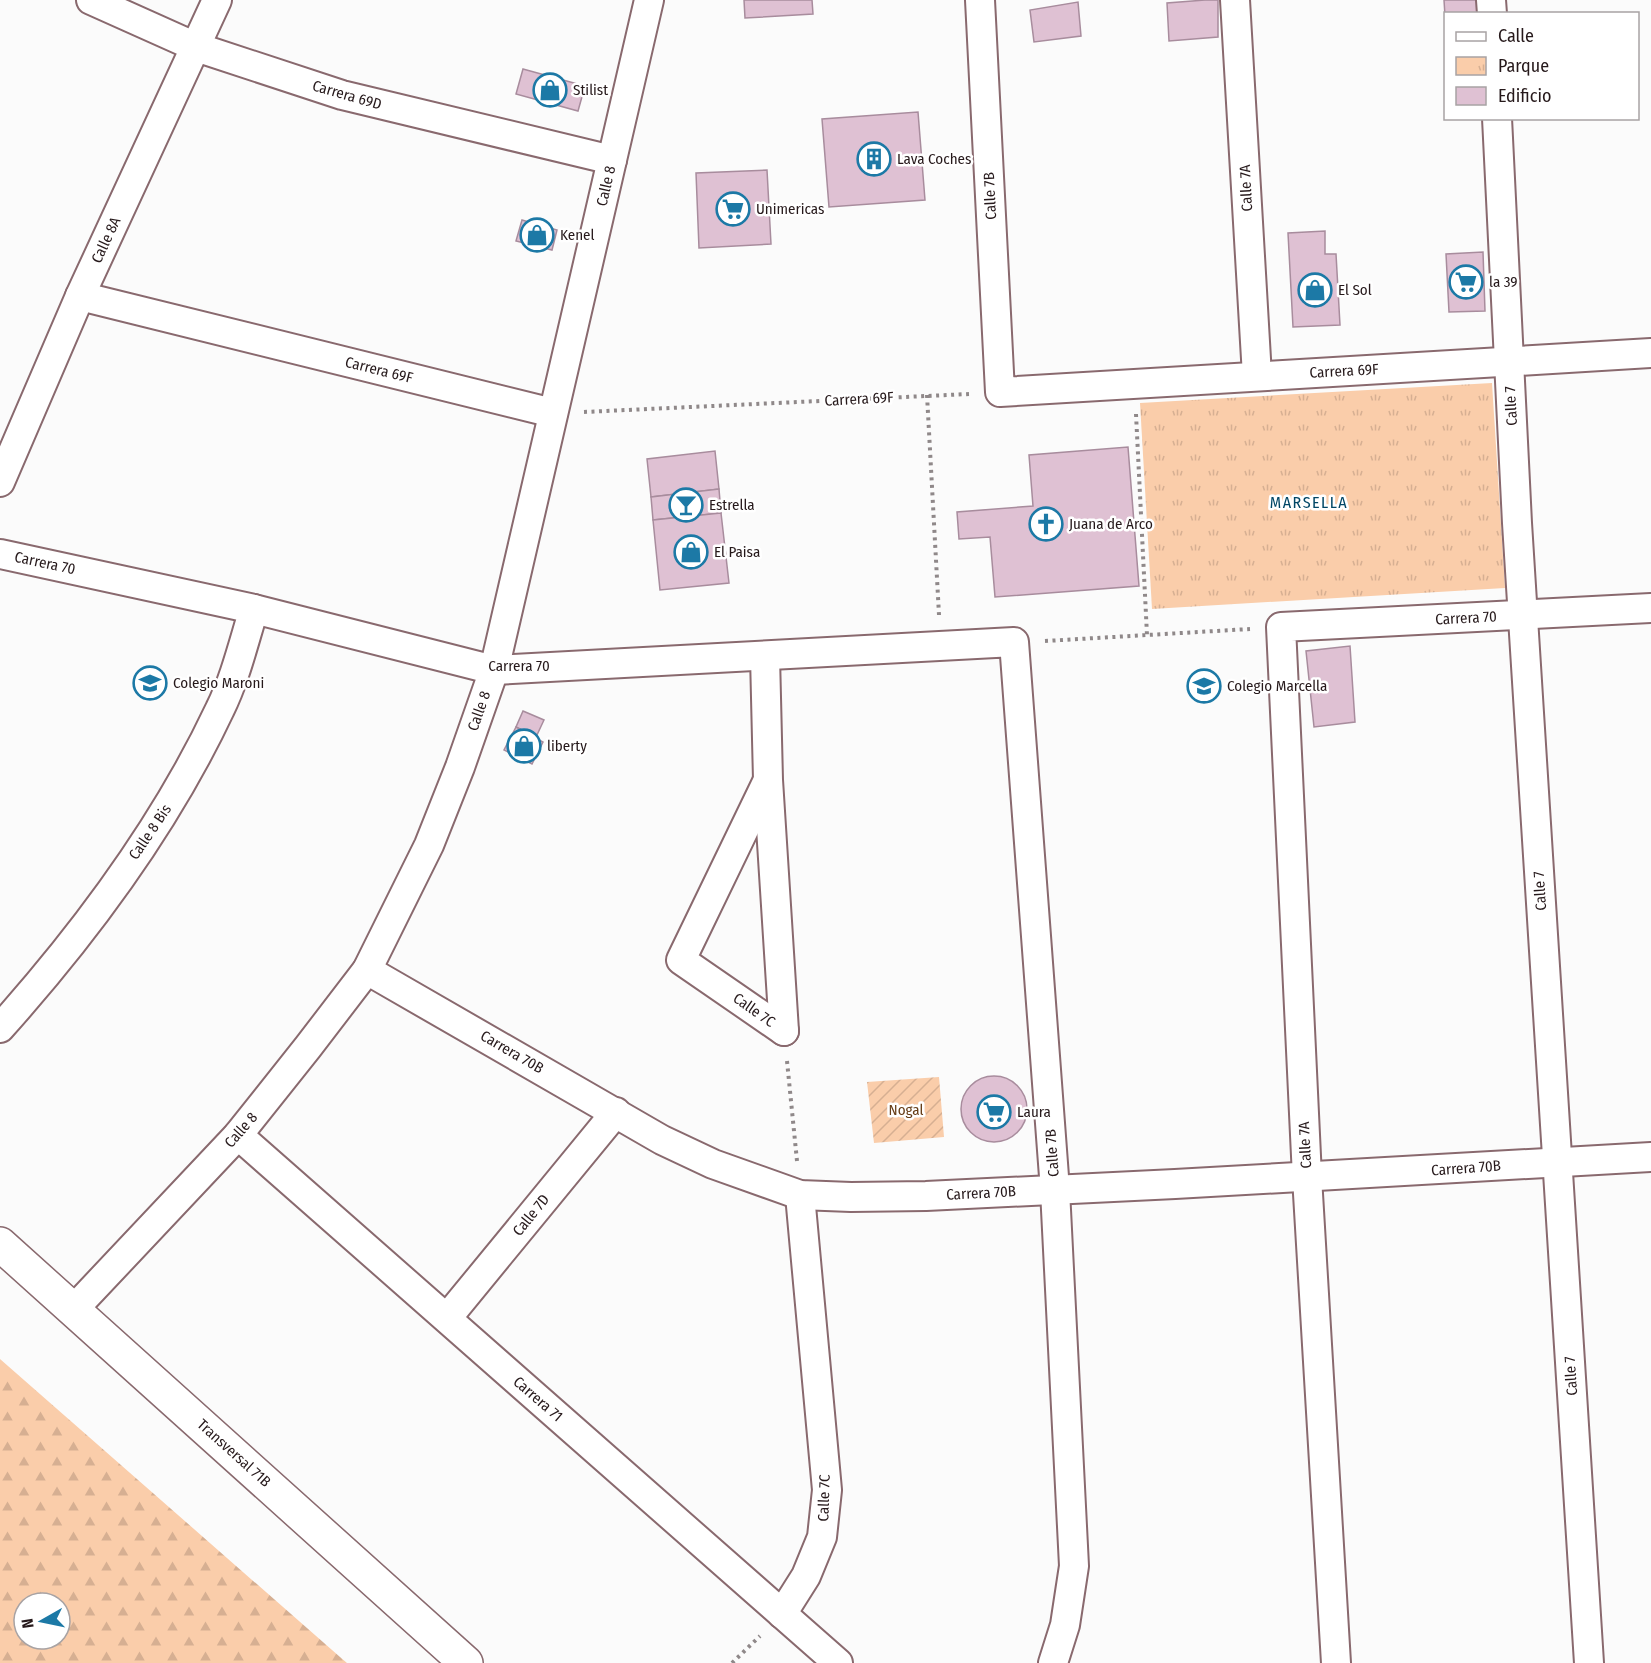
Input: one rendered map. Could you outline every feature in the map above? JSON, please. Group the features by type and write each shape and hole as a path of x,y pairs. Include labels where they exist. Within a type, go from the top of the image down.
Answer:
{"street":[{"name":"Carrera 69D","path":"91,0 196,47 342,95 612,159"},
{"name":"Calle 8A","path":"0,482 80,296 217,0"},
{"name":"Calle 8","path":"74,1308 238,1135 308,1047 367,970 429,845 460,767 494,670 649,0"},
{"name":"Calle 7B","path":"980,0 1000,392"},
{"name":"Calle 7A","path":"1235,0 1257,376"},
{"name":"Calle 7","path":"1497,120 1523,615 1589,1663"},
{"name":"Carrera 69F","path":"80,296 553,413"},
{"name":"Carrera 69F","path":"1000,392 1651,353"},
{"name":"Carrera 70","path":"0,554 254,609 494,670 1014,642"},
{"name":"Carrera 70","path":"1281,627 1651,608"},
{"name":"Calle 8 Bis","path":"0,1028 98,910 175,796 221,707 254,609"},
{"name":"Calle 7A","path":"1281,627 1307,1177 1336,1663"},
{"name":"Calle 7B","path":"1014,642 1055,1190 1074,1566 1065,1625 1053,1663"},
{"name":"Calle 7C","path":"765,656 768,780 784,1031"},
{"name":"Calle 7C","path":"768,780 681,960 784,1031"},
{"name":"Carrera 70B","path":"367,970 662,1140 712,1164 800,1195 926,1196 1307,1177 1651,1156"},
{"name":"Calle 7D","path":"447,1318 615,1112"},
{"name":"Carrera 71","path":"238,1135 838,1663"},
{"name":"Calle 7C","path":"782,1614 806,1576 822,1537 827,1490 800,1195"},
{"name":"Transversal 71B","path":"0,1244 74,1308 466,1663"}],"path":[{"path":"1135,384 1147,635"},
{"name":"Carrera 69F","path":"553,413 1000,392"},
{"path":"927,395 941,646"},
{"path":"1014,642 1281,627"},
{"path":"784,1031 800,1195"},
{"path":"732,1663 782,1614"}],"green space":[{"path":"1492,383 1505,588 1152,609 1140,403"},
{"name":"Nogal","path":"939,1077 944,1137 874,1143 867,1082"},
{"path":"0,1359 347,1663 0,1663"}],"building":[{"path":"744,0 812,0 813,14 745,18"},
{"path":"1218,0 1218,37 1169,41 1167,3"},
{"path":"1444,0 1478,0 1479,12 1445,12"},
{"path":"1078,2 1081,36 1034,42 1030,10"},
{"name":"Stilist","path":"523,69 585,86 578,111 516,94"},
{"name":"Lava Coches","path":"918,112 925,200 829,207 822,119"},
{"name":"Unimericas","path":"767,170 771,244 699,248 696,173"},
{"name":"Kenel","path":"522,220 557,230 552,250 516,241"},
{"name":"El Sol","path":"1325,231 1325,254 1336,254 1340,325 1293,327 1288,233"},
{"name":"la 39","path":"1483,252 1485,311 1449,312 1446,254"},
{"name":"Juana de Arco","path":"1128,447 1139,586 995,597 990,537 959,539 957,512 1033,506 1029,455"},
{"path":"715,451 719,489 651,497 647,459"},
{"name":"Estrella","path":"719,489 721,513 653,520 651,497"},
{"name":"El Paisa","path":"721,513 729,583 660,590 653,520"},
{"path":"1350,646 1355,722 1314,727 1306,651"},
{"path":"523,711 544,720 536,737 516,727"},
{"name":"liberty","path":"516,727 543,742 532,764 504,750"},
{"name":"Laura","path":"988,1076 1000,1076 1012,1081 1022,1091 1027,1109 1025,1122 1012,1137 1000,1142 988,1142 976,1137 966,1127 961,1115 961,1103 966,1091 976,1081"}],"place":[{"name":"Stilist","path":"550,90"},
{"name":"Lava Coches","path":"874,159"},
{"name":"Unimericas","path":"733,209"},
{"name":"Kenel","path":"537,235"},
{"name":"la 39","path":"1466,282"},
{"name":"El Sol","path":"1315,290"},
{"name":"Estrella","path":"686,505"},
{"name":"Juana de Arco","path":"1046,524"},
{"name":"El Paisa","path":"691,552"},
{"name":"Colegio Maroni","path":"150,683"},
{"name":"Colegio Marcella","path":"1204,686"},
{"name":"liberty","path":"524,746"},
{"name":"Laura","path":"994,1112"}],"district":[{"name":"MARSELLA","path":"1309,502"}]}
